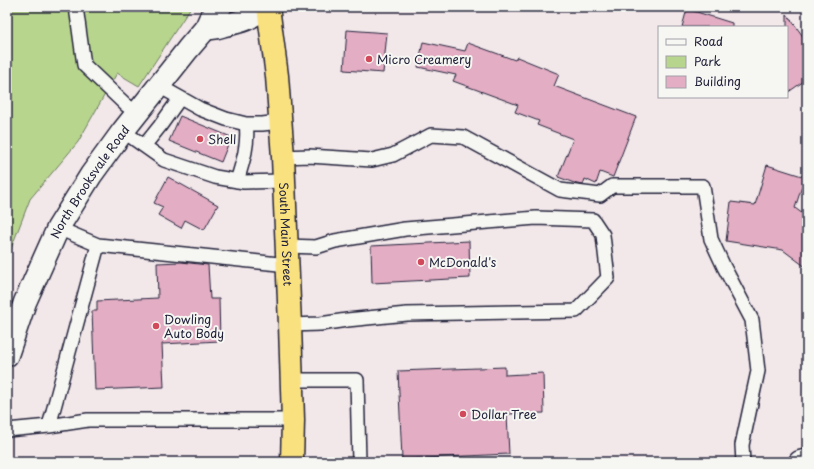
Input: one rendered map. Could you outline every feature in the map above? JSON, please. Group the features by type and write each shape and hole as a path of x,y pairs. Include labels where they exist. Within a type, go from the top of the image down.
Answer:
{"highway":[{"name":"South Main Street","path":"268,7 277,76 283,158 292,380 292,462"}],"main road":[{"name":"North Brooksvale Road","path":"7,355 25,302 58,228 91,175 123,131 206,28 210,19 220,7"},
{"path":"206,28 212,29 245,21 262,7"},
{"path":"800,462 807,460"}],"lane":[{"path":"76,7 84,66 126,105 137,113"},
{"path":"159,86 200,109 226,119 246,124 280,122"},
{"path":"144,146 180,98"},
{"path":"237,181 246,148 248,131 246,124"},
{"path":"123,131 164,160 215,177 244,182 284,181"},
{"path":"283,158 309,156 372,160 393,155 431,134 463,137 560,190 600,195 612,186 703,186 710,238 752,320 758,371 742,445 743,462"},
{"path":"58,228 98,244 288,255 335,241 405,229 536,218 593,220 603,235 608,278 576,312 407,314 320,324 290,325"},
{"path":"50,426 98,244"},
{"path":"292,380 357,380 359,462"},
{"path":"7,430 50,426 88,420 293,420"}],"green space":[{"path":"7,7 191,7 139,86 117,73 78,142 30,199 7,259"}],"building":[{"path":"687,9 732,23 732,26 682,26"},
{"path":"787,14 807,42 807,79 788,92 788,26"},
{"path":"347,30 387,33 383,73 344,70"},
{"path":"423,42 465,51 468,43 515,60 517,57 559,74 554,86 636,117 613,177 600,172 596,184 585,179 583,185 558,177 573,139 537,125 539,121 515,112 518,105 453,81 456,75 418,67"},
{"name":"Shell","path":"180,116 231,137 221,162 169,141"},
{"path":"767,165 805,177 795,208 807,217 807,268 783,250 726,241 731,202 755,205"},
{"path":"168,177 218,205 204,230 185,220 181,228 158,215 163,207 154,203"},
{"name":"McDonald's","path":"469,241 470,278 372,283 371,246"},
{"name":"Dowling Auto Body","path":"181,262 208,265 210,299 219,299 220,341 162,344 164,387 95,390 92,311 97,311 97,301 158,298 157,263"},
{"name":"Dollar Tree","path":"505,367 505,375 543,373 544,413 507,414 509,454 402,459 398,371"}],"place":[{"name":"Micro Creamery","path":"369,59"},
{"name":"Shell","path":"200,139"},
{"name":"McDonald's","path":"421,262"},
{"name":"Dowling Auto Body","path":"156,326"},
{"name":"Dollar Tree","path":"463,414"}]}
